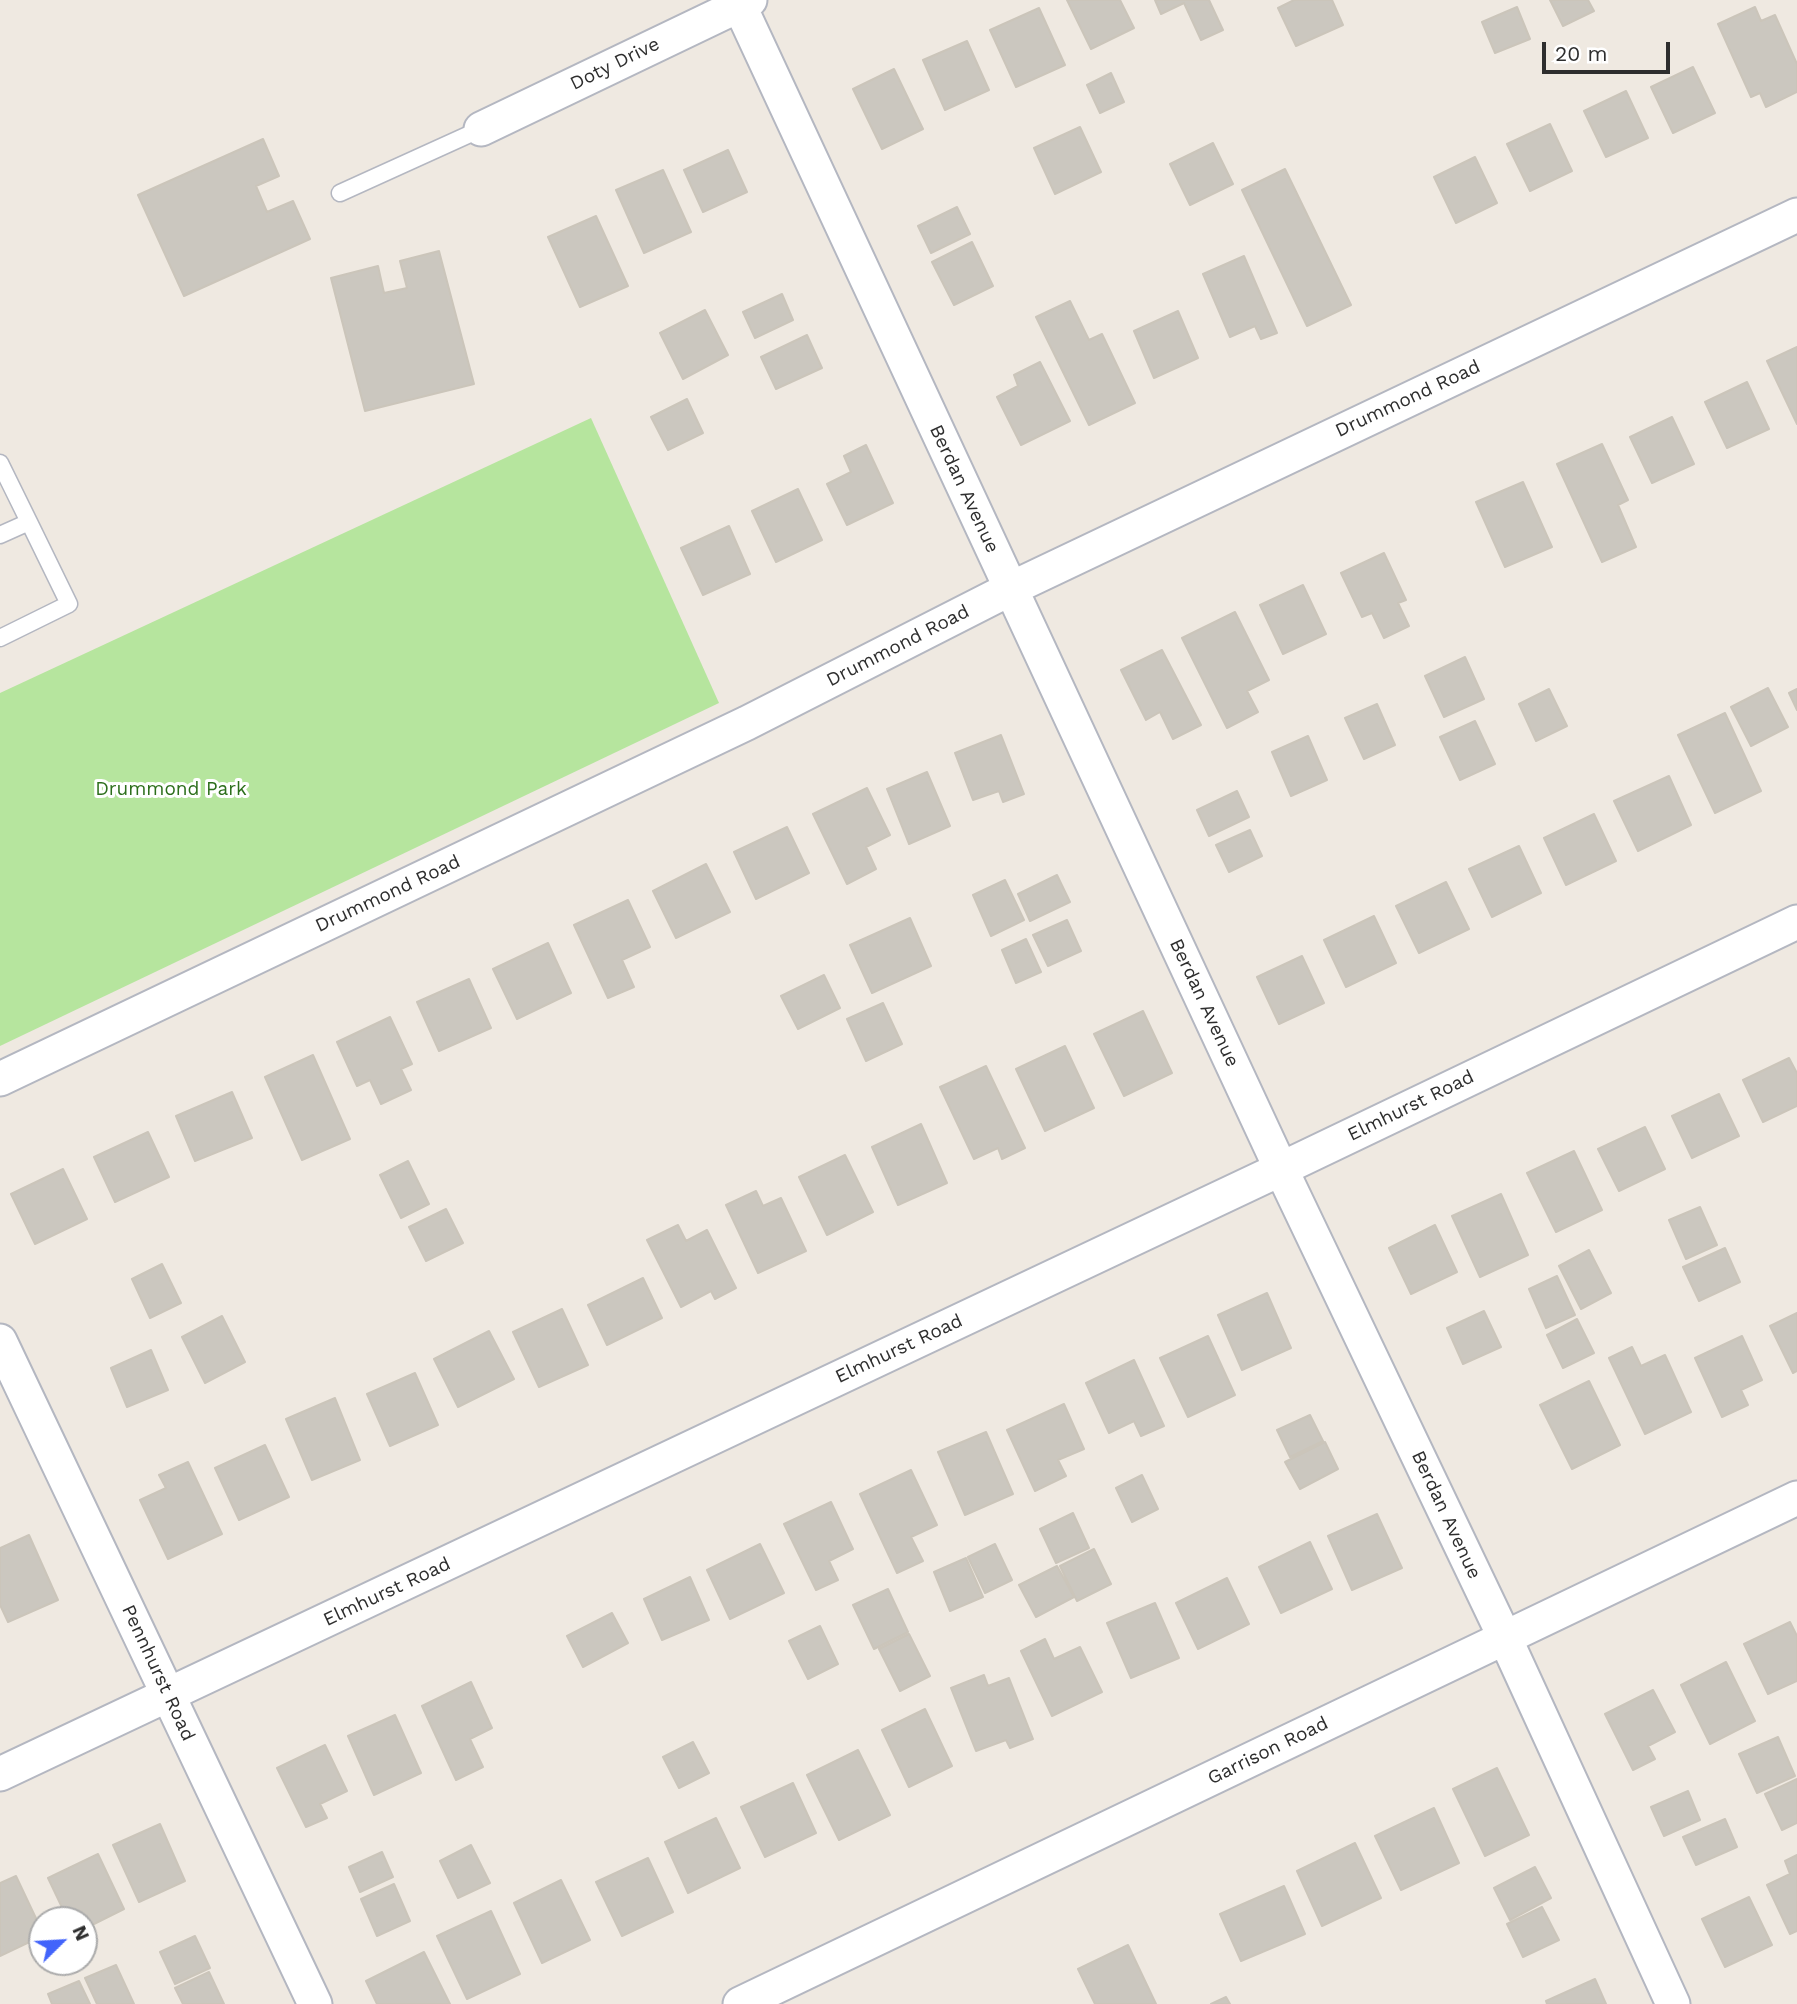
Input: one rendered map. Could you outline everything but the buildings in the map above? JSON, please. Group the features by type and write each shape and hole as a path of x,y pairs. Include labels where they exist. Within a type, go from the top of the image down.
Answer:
{"street":[{"name":"Doty Drive","path":"481,129 742,2"},
{"name":"Berdan Avenue","path":"742,2 1010,589 1281,1169 1505,1638 1673,2004"},
{"name":"Drummond Road","path":"0,1079 747,723 1010,589 1797,215"},
{"name":"Elmhurst Road","path":"0,1774 1281,1169 1797,922"},
{"name":"Pennhurst Road","path":"0,1341 315,2004"},
{"name":"Garrison Road","path":"740,2004 1797,1498"}],"lane":[{"path":"340,193 481,129"},
{"path":"0,463 69,604 0,638"},
{"path":"0,535 29,522"}],"green space":[{"name":"Drummond Park","path":"591,418 719,703 0,1046 0,693"}]}
